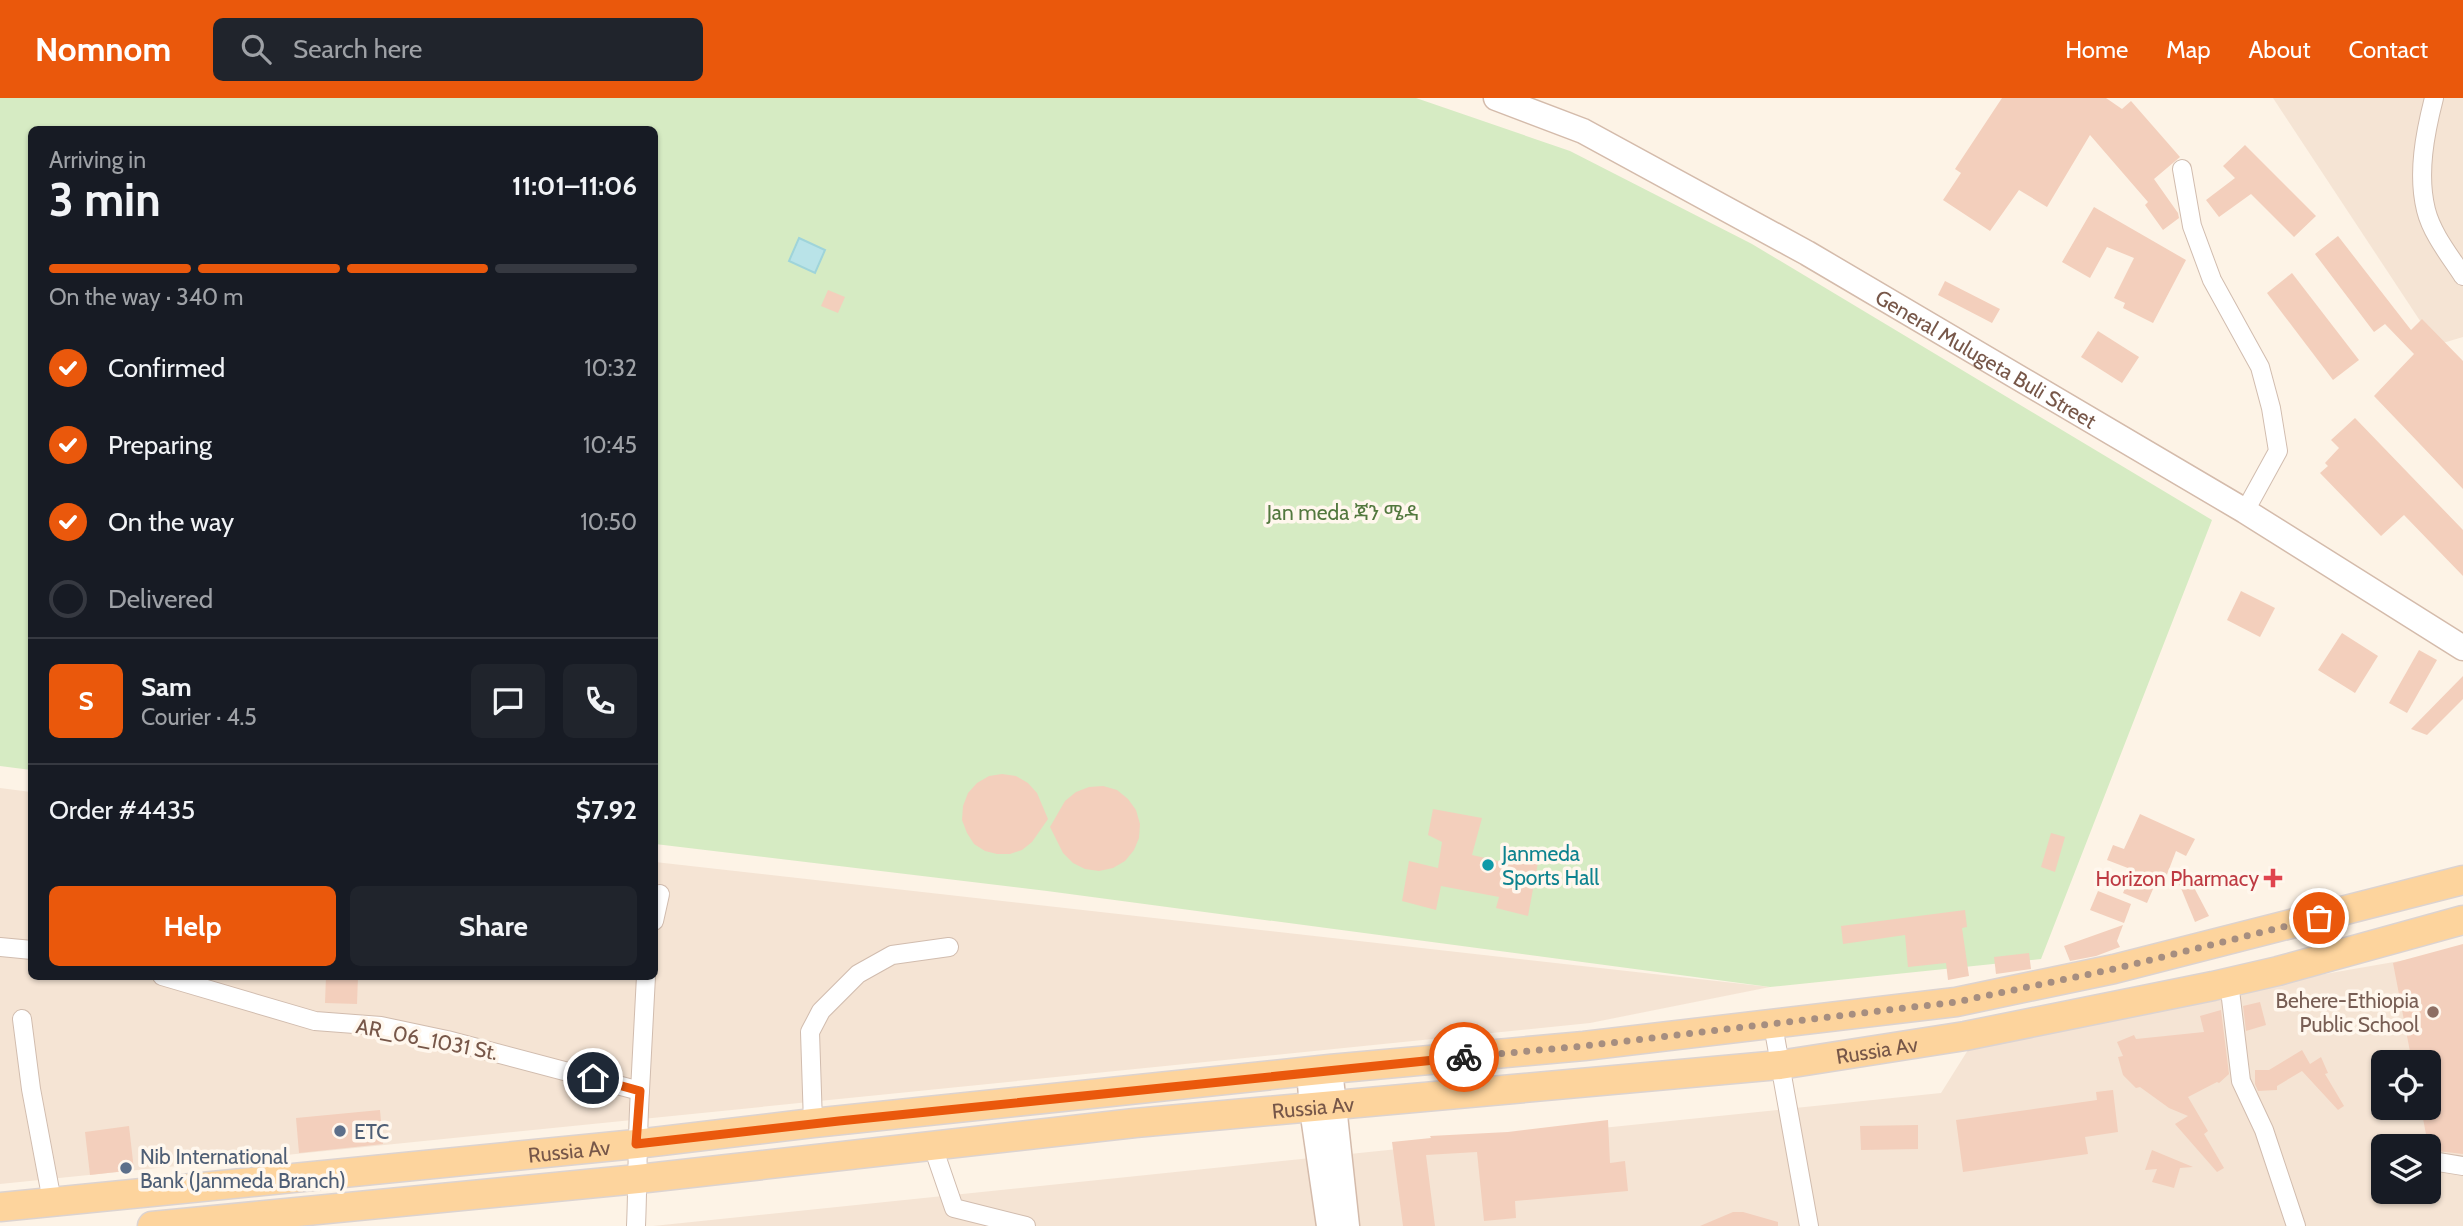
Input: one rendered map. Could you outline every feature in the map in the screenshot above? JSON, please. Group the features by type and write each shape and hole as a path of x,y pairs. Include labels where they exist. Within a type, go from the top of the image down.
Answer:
{"main road":[{"name":"General Mulugeta Buli Street","path":"1496,98 1583,131 1771,234 2245,511 2463,648"},
{"name":"Russia Av","path":"0,1207 636,1144 1320,1070 1584,1046 1956,1002 2114,969 2463,880"},
{"name":"Russia Av","path":"170,1225 638,1179 1135,1124 1780,1065 1965,1036 2229,982 2463,920"},
{"path":"2268,931 2278,971"},
{"path":"1320,1070 1329,1226"},
{"path":"1323,1108 1347,1226"}],"street":[{"path":"2434,98 2422,166 2426,210 2440,241 2463,276"},
{"path":"2182,169 2192,226 2212,280 2260,367 2271,408 2278,451 2245,511"},
{"path":"658,903 660,894"},
{"path":"0,947 28,950"},
{"path":"813,1123 810,1032 821,1011 858,974 892,955 949,947"},
{"name":"AR_06_1031 St.","path":"176,980 315,1021 381,1026 421,1034 640,1091"},
{"path":"636,1226 636,1144 646,980"},
{"path":"2229,982 2241,1081 2264,1130 2296,1226"},
{"path":"22,1019 31,1089 52,1201"},
{"path":"1773,1025 1809,1226"},
{"path":"933,1147 954,1208 1017,1225"},
{"path":"2441,1162 2463,1166"}],"shaded area":[{"path":"2273,98 2463,98 2463,337 2436,345"},
{"path":"0,788 28,792 28,980 658,980 658,862 1770,987 1590,1023 0,1184"},
{"path":"2463,950 2463,1226 653,1226 1941,1093 1978,1034"}],"green space":[{"name":"Jan meda ጃን ሜዳ","path":"0,98 1416,98 1570,151 1752,244 2212,520 2041,959 1770,987 1047,891 658,844 658,126 28,126 28,770 0,766"}],"water":[{"path":"799,238 825,250 815,273 789,261"}],"building":[{"path":"2002,98 2106,98 2122,109 2131,101 2180,157 2154,179 2179,218 2163,230 2145,205 2148,202 2090,135 2047,207 2019,190 1990,231 1943,200 1961,173 1955,169"},
{"path":"2245,145 2316,216 2294,237 2251,194 2219,217 2206,200 2235,178 2223,166"},
{"path":"2094,207 2186,260 2153,323 2123,308 2125,303 2114,298 2134,258 2107,247 2090,278 2062,262"},
{"path":"2338,236 2411,330 2422,319 2463,361 2463,489 2374,396 2414,354 2385,324 2374,332 2315,254"},
{"path":"2292,273 2359,360 2333,380 2267,293"},
{"path":"1945,281 2000,309 1992,323 1938,295"},
{"path":"828,290 845,297 838,313 821,306"},
{"path":"2098,331 2139,357 2122,383 2081,357"},
{"path":"2355,418 2463,530 2463,576 2404,515 2381,536 2320,473 2328,466 2325,463 2339,448 2331,440"},
{"path":"2241,591 2275,608 2260,637 2227,620"},
{"path":"2342,633 2378,656 2355,693 2318,670"},
{"path":"2419,650 2437,660 2407,713 2389,703"},
{"path":"2463,676 2463,699 2427,735 2411,729"},
{"path":"989,776 1016,776 1028,783 1037,793 1048,819 1032,842 1022,850 1010,854 985,851 974,844 962,820 968,793 977,783"},
{"path":"1103,786 1117,790 1128,799 1136,810 1140,824 1139,838 1125,861 1113,868 1099,871 1085,869 1073,863 1063,853 1050,827 1065,801 1076,792"},
{"name":"Janmeda Sports Hall","path":"1433,809 1482,818 1472,855 1503,862 1506,851 1539,857 1528,916 1496,908 1499,897 1441,886 1436,910 1402,901 1409,861 1438,868 1442,842 1428,835"},
{"path":"2140,814 2195,839 2186,856 2176,851 2166,877 2159,875 2147,903 2123,893 2133,870 2107,860 2113,845 2124,849"},
{"path":"2051,833 2065,837 2055,872 2041,867"},
{"path":"2188,876 2209,916 2195,922 2178,881"},
{"path":"2098,891 2131,904 2124,923 2090,910"},
{"path":"1965,910 1967,927 1962,928 1969,976 1948,980 1946,963 1908,967 1905,935 1843,944 1841,926"},
{"path":"2123,925 2117,941 2120,947 2096,956 2070,961 2064,946"},
{"name":"Behere-Ethiopia Public School","path":"2463,944 2463,1154 2441,1151 2441,1134 2426,1134 2423,1120 2441,1120 2441,1050 2410,1050 2393,963"},
{"path":"2029,953 2031,969 1996,974 1994,957"},
{"path":"326,980 358,980 357,1004 325,1003"},
{"path":"2260,1002 2266,1025 2246,1031 2243,1006"},
{"path":"2221,1010 2229,1074 2219,1083 2188,1097 2208,1131 2204,1134 2224,1168 2217,1172 2175,1124 2188,1116 2169,1108 2140,1087 2136,1088 2123,1075 2118,1057 2123,1056 2117,1042 2134,1035 2136,1039 2204,1032 2200,1016"},
{"path":"2302,1050 2310,1064 2321,1057 2328,1073 2325,1074 2344,1106 2338,1110 2302,1071 2277,1086 2277,1090 2258,1091 2255,1070 2269,1070"},
{"path":"2113,1090 2118,1132 2085,1137 2088,1154 1963,1172 1956,1120 2097,1100 2096,1092"},
{"name":"ETC","path":"380,1110 383,1144 299,1153 296,1118"},
{"path":"1608,1120 1610,1163 1625,1161 1628,1191 1515,1201 1516,1218 1484,1221 1477,1152 1426,1155 1435,1226 1403,1226 1392,1142 1431,1138 1430,1136 1508,1132"},
{"path":"1918,1125 1918,1149 1861,1150 1860,1126"},
{"path":"129,1126 134,1170 90,1175 85,1132"},
{"path":"2152,1150 2193,1167 2180,1168 2174,1188 2152,1182 2157,1169 2145,1170"},
{"path":"1733,1212 1743,1212 1778,1222 1778,1226 1700,1226"}],"way so far":[{"path":"1464,1057 1773,1025 1956,1002 2114,969 2319,918"}],"place":[{"name":"Janmeda Sports Hall","path":"1488,865"},
{"name":"Horizon Pharmacy","path":"2273,878"},
{"name":"Behere-Ethiopia Public School","path":"2433,1012"},
{"name":"ETC","path":"340,1131"},
{"name":"Nib International Bank (Janmeda Branch)","path":"126,1168"}],"route":[{"path":"593,1078 640,1091 636,1144 1464,1057"}]}
